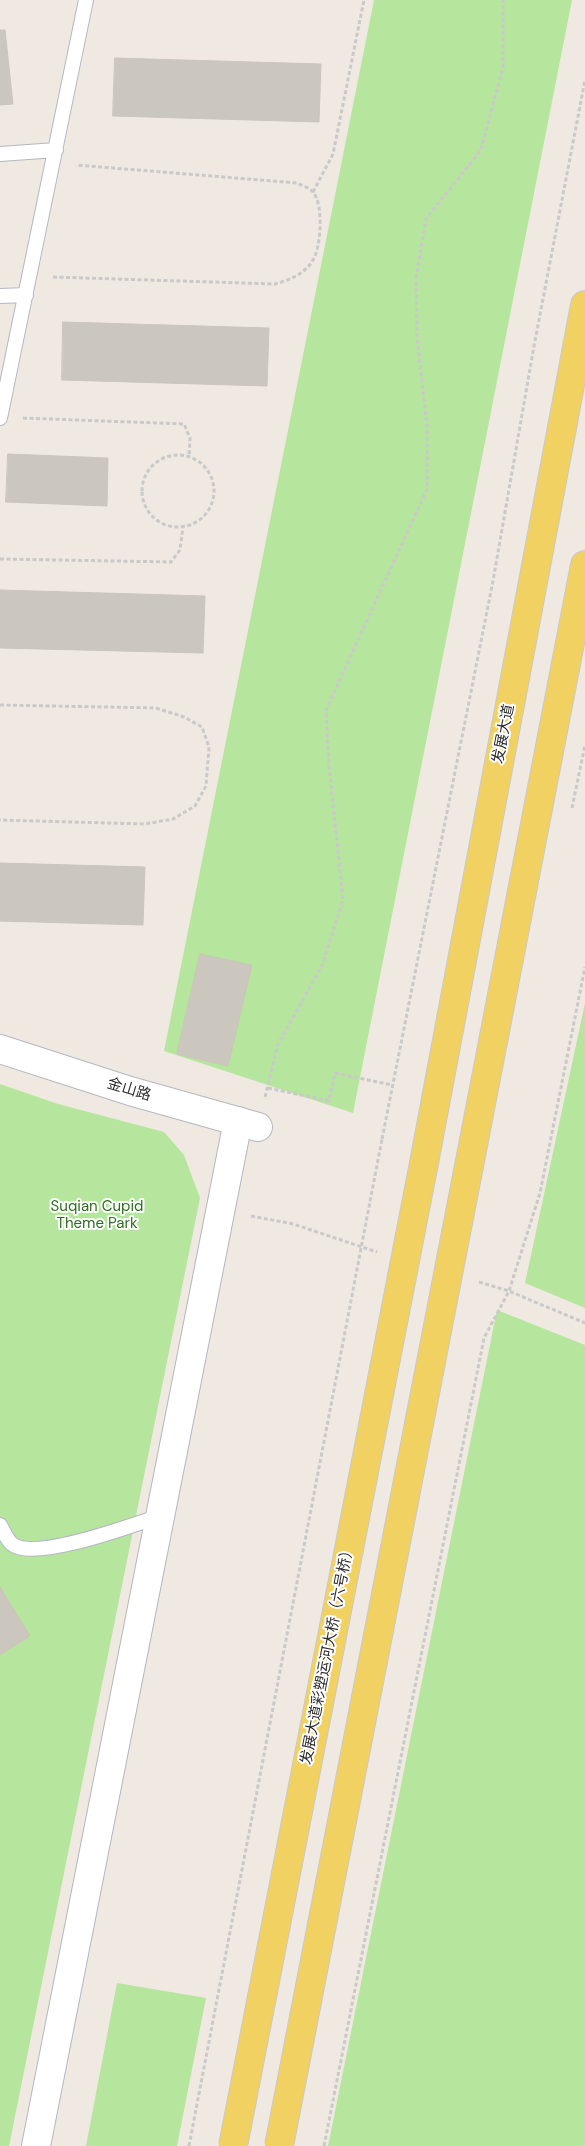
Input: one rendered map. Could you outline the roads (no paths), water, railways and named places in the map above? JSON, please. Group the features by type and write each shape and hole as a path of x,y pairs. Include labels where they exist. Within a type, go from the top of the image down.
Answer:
{"main road":[{"name":"发展大道","path":"424,1163 585,305"},
{"path":"279,2146 585,565"},
{"name":"发展大道彩塑运河大桥（六号桥）","path":"233,2146 424,1163"}],"street":[{"name":"金山路","path":"0,1049 130,1091 248,1124 160,1516"},
{"path":"36,2146 160,1516"}],"lane":[{"path":"0,418 86,0"},
{"path":"0,154 54,157"},
{"path":"0,296 26,294"},
{"path":"0,1525 12,1544 28,1550 43,1550 160,1516"}],"park label":[{"name":"Suqian Cupid Theme Park","path":"97,1216"}]}
